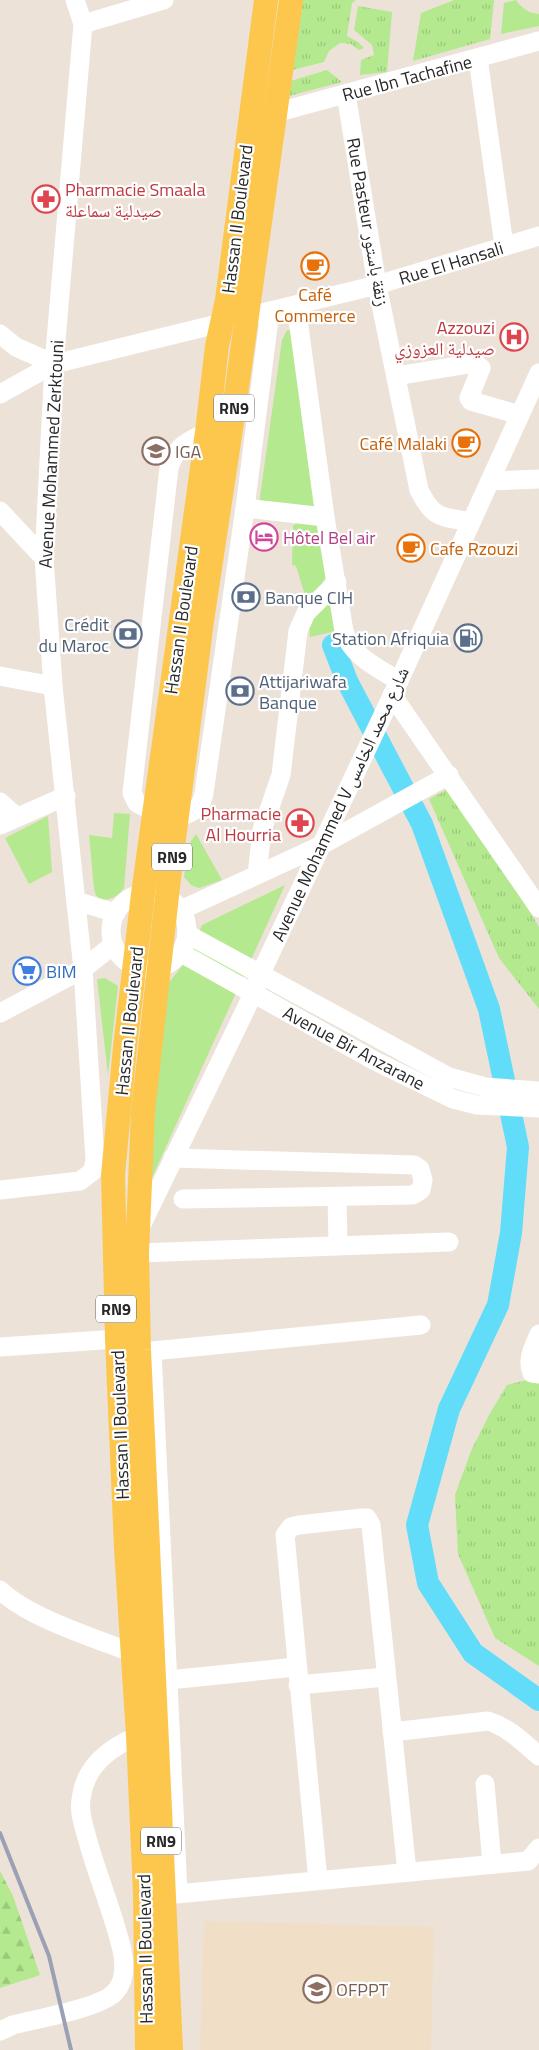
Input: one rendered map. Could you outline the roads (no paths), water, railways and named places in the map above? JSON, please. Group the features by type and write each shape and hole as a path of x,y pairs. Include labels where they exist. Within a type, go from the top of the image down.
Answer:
{"main road":[{"name":"Hassan II Boulevard","path":"171,2050 171,1894 146,1350 137,1243 143,1112 160,968 174,904 166,815 207,432 222,322 227,300 266,0"},
{"name":"Hassan II Boulevard","path":"147,2050 145,1894 138,1736 126,1548 112,1201 113,1175 125,1047 143,894 166,815 212,558 291,0"}],"street":[{"name":"Avenue Mohammed Zerktouni","path":"0,1190 80,1181 90,1174 94,1168 83,969 53,686 44,558 54,364 83,24 75,0"},
{"path":"83,24 164,0"},
{"name":"Rue Ibn Tachafine","path":"275,114 539,41"},
{"path":"478,58 504,246"},
{"name":"Rue Pasteur زنقة باستور","path":"346,94 377,285 419,490 430,510 439,516 471,522"},
{"name":"Rue El Hansali","path":"0,394 54,364 377,285 539,236"},
{"path":"296,305 325,517 346,638 393,693 441,779 539,908"},
{"path":"207,432 185,442 174,455 169,468 132,794 136,802 166,815 197,810 203,798 245,508 270,311"},
{"path":"0,334 21,350 54,364"},
{"path":"396,376 475,363 481,368 469,398 471,401 520,415"},
{"name":"Avenue Mohammed V شارع محمد الخامس","path":"137,1243 173,1158 253,994 261,973 393,693 539,373"},
{"path":"490,481 539,479"},
{"path":"245,508 325,517"},
{"path":"0,511 44,558"},
{"path":"212,558 237,564"},
{"path":"257,875 262,830 281,775 298,631 306,613 337,582"},
{"path":"0,676 53,686"},
{"path":"174,904 257,875 320,846 441,779"},
{"path":"0,802 8,821 66,796"},
{"name":"RN9","path":"116,913 132,897 151,893 174,904 186,922 187,934"},
{"path":"76,901 116,913 111,928 113,945 122,958 135,967 147,969 160,968 172,962 181,953 187,934"},
{"name":"Avenue Bir Anzarane","path":"187,934 449,1077 462,1082 536,1099"},
{"path":"0,1013 83,969 113,945"},
{"name":"Avenue Bir Anzarane","path":"181,953 375,1060 453,1100 494,1106 536,1099"},
{"path":"173,1158 414,1165 422,1173 422,1188 417,1194 183,1199"},
{"path":"337,1197 338,1245"},
{"path":"137,1243 338,1245 449,1242"},
{"path":"422,1325 146,1350 169,1680 171,1894 535,1860"},
{"path":"539,1334 531,1353 529,1366 532,1373 539,1374"},
{"path":"0,1347 117,1339"},
{"path":"318,1880 285,1535 291,1527 299,1525 365,1518 371,1525 407,1872"},
{"path":"0,1590 21,1606 133,1653"},
{"path":"169,1680 297,1676 386,1677"},
{"path":"392,1732 488,1722 515,1736 539,1756"},
{"path":"6,2028 97,2003 115,1993 119,1985 122,1978 123,1957 120,1941 88,1841 82,1818 81,1795 83,1787 96,1763 119,1743 138,1736"},
{"path":"485,1784 492,1864"}],"waterway":[{"path":"333,645 347,681 422,824 489,1009 518,1147 511,1233 498,1305 449,1409 417,1525 428,1583 473,1653 539,1700"}],"railway":[{"path":"0,1833 49,1956 71,2050"}],"place":[{"name":"Pharmacie Smaala صيدلية سماعلة","path":"46,199"},
{"name":"Café Commerce","path":"315,266"},
{"name":"Azzouzi صيدلية العزوزي","path":"514,337"},
{"name":"Café Malaki","path":"466,443"},
{"name":"IGA","path":"156,451"},
{"name":"Hôtel Bel air","path":"264,537"},
{"name":"Cafe Rzouzi","path":"411,548"},
{"name":"Banque CIH","path":"246,597"},
{"name":"Crédit du Maroc","path":"128,634"},
{"name":"Station Afriquia","path":"468,638"},
{"name":"Attijariwafa Banque","path":"240,691"},
{"name":"Pharmacie Al Hourria","path":"300,823"},
{"name":"BIM","path":"27,971"},
{"name":"OFPPT","path":"317,1989"}]}
